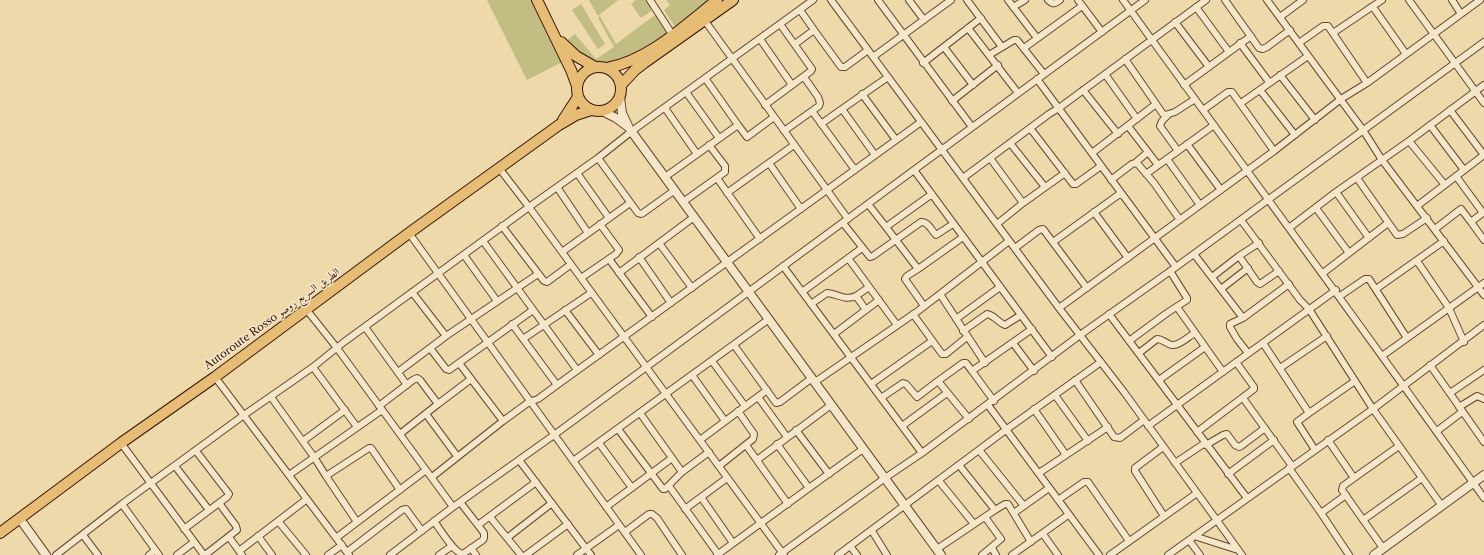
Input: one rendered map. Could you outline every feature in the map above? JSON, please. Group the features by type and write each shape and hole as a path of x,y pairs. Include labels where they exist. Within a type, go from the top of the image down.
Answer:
{"main road":[{"path":"537,0 571,70 577,86 578,97 583,104 591,110 602,111 612,107 620,97 621,85 617,76 607,68"},
{"path":"577,86 579,79 588,69 595,67 607,68 624,64 637,58 717,0"},
{"path":"621,85 635,70 733,0"},
{"path":"555,36 570,51 595,67"},
{"name":"Autoroute Rosso الطريق السريع روصو","path":"559,125 567,116 578,97"},
{"name":"Autoroute Rosso الطريق السريع روصو","path":"0,533 559,125 576,115 591,110"}],"street":[{"path":"650,0 672,34"},
{"path":"56,555 122,504 244,415 313,367 502,226 598,158 630,129 665,108 813,0"},
{"path":"831,0 1009,241 1101,362 1240,553"},
{"path":"878,0 972,128"},
{"path":"909,0 924,20"},
{"path":"967,0 1002,47"},
{"path":"1008,0 1037,38"},
{"path":"1013,8 1025,0"},
{"path":"1048,0 1054,4 1060,0"},
{"path":"1078,0 1102,32"},
{"path":"1122,0 1268,200 1336,290 1484,498"},
{"path":"390,555 453,506 554,435 1145,0"},
{"path":"963,178 1206,0"},
{"path":"1225,0 1259,48 1264,49 1290,30"},
{"path":"1267,0 1341,99 1382,160 1484,295"},
{"path":"1280,17 1303,0"},
{"path":"1333,33 1382,0"},
{"path":"1409,0 1484,103"},
{"path":"1452,0 1462,14"},
{"path":"1059,308 1295,136 1341,99 1367,83 1480,0"},
{"path":"873,57 948,1"},
{"path":"1024,48 1082,6"},
{"path":"1373,6 1406,54"},
{"path":"1196,7 1229,52"},
{"path":"800,10 841,67 845,67 868,50"},
{"path":"923,63 981,18"},
{"path":"705,21 827,190 868,256 872,257 922,222 928,224 936,235 953,224"},
{"path":"1175,22 1208,67"},
{"path":"765,104 804,77 812,69 780,24"},
{"path":"1299,43 1323,26 1328,26 1367,83"},
{"path":"968,28 998,65 1018,93"},
{"path":"795,44 814,30"},
{"path":"1184,85 1251,36"},
{"path":"760,39 792,85"},
{"path":"989,55 1014,40 1017,40 1044,74"},
{"path":"499,168 709,452 782,554 885,478 994,401 1080,335 1241,220 1484,42"},
{"path":"1240,43 1269,82"},
{"path":"944,47 973,85"},
{"path":"1241,103 1308,56"},
{"path":"1124,59 1163,114 1168,116"},
{"path":"952,101 998,65"},
{"path":"1104,74 1137,119"},
{"path":"1280,76 1315,120"},
{"path":"784,131 819,106 820,100 804,77"},
{"path":"821,124 888,77"},
{"path":"706,78 746,137 774,116"},
{"path":"1037,79 1155,238 1173,269 1187,298 1186,302 1129,341"},
{"path":"1289,228 1336,192 1410,141 1484,85"},
{"path":"1083,90 1118,134"},
{"path":"1260,90 1295,136"},
{"path":"686,92 719,138"},
{"path":"1203,110 1228,92 1232,92 1274,151"},
{"path":"862,94 896,140"},
{"path":"620,97 622,113 630,129 939,552 985,516 1007,503 1031,542"},
{"path":"1178,151 1160,126 1162,121 1168,116 1195,99"},
{"path":"1092,153 1156,104"},
{"path":"665,108 698,154"},
{"path":"842,109 875,155"},
{"path":"1417,206 1484,155 1450,110"},
{"path":"602,111 616,118 630,129"},
{"path":"812,111 855,170"},
{"path":"432,477 457,456 529,402 538,399 921,122"},
{"path":"665,177 738,125"},
{"path":"1146,174 1214,125"},
{"path":"1430,125 1464,170"},
{"path":"1128,126 1158,165"},
{"path":"1030,128 1073,184 1075,185 1101,166"},
{"path":"1410,141 1445,185"},
{"path":"1010,143 1045,187"},
{"path":"1187,144 1221,190"},
{"path":"683,202 725,172 726,169 709,145"},
{"path":"727,193 794,145"},
{"path":"1111,180 1148,152"},
{"path":"598,158 638,213 641,214 674,190"},
{"path":"990,158 1023,203"},
{"path":"1167,159 1200,205"},
{"path":"769,163 801,209"},
{"path":"1135,163 1137,163 1154,183 1180,220"},
{"path":"914,170 1052,357"},
{"path":"577,173 609,218"},
{"path":"997,224 1065,173"},
{"path":"1456,176 1484,212 1471,222"},
{"path":"717,178 760,239"},
{"path":"1357,178 1396,233 1400,235 1427,218"},
{"path":"557,187 588,233"},
{"path":"1336,192 1369,238"},
{"path":"1053,242 1121,193"},
{"path":"886,227 932,194"},
{"path":"562,252 630,203"},
{"path":"868,204 918,269"},
{"path":"1316,208 1349,253"},
{"path":"1435,229 1461,209 1484,240"},
{"path":"1094,212 1128,258"},
{"path":"619,273 694,217"},
{"path":"1241,220 1300,300 1309,309 1373,409 1442,506"},
{"path":"1323,273 1388,223"},
{"path":"581,278 618,252 618,248 600,224"},
{"path":"502,226 544,282 547,282 570,265"},
{"path":"1015,248 1043,229 1087,288"},
{"path":"409,233 529,402 641,555"},
{"path":"924,306 905,279 907,276 963,237"},
{"path":"482,241 577,370"},
{"path":"734,345 774,401 778,403 850,357 913,314 1009,241"},
{"path":"1376,289 1444,241"},
{"path":"659,243 692,288"},
{"path":"1212,277 1238,256 1259,243"},
{"path":"802,292 862,248"},
{"path":"1194,254 1243,318"},
{"path":"464,255 497,301"},
{"path":"1238,256 1260,284 1279,271"},
{"path":"639,258 671,303"},
{"path":"848,258 897,325"},
{"path":"609,259 652,317"},
{"path":"1417,261 1449,308 1464,342"},
{"path":"783,266 922,453"},
{"path":"1221,289 1248,268"},
{"path":"398,372 446,336 538,274"},
{"path":"1340,296 1367,278 1369,279 1407,338"},
{"path":"1382,356 1484,283"},
{"path":"1248,353 1230,327 1232,322 1243,318 1289,284"},
{"path":"811,304 827,293 844,298 850,298 856,296 869,287"},
{"path":"956,319 1000,287"},
{"path":"1075,380 1114,437 1117,439 1120,438 1177,406 1336,290"},
{"path":"412,292 446,336"},
{"path":"523,339 591,292"},
{"path":"940,294 985,363"},
{"path":"856,296 866,310"},
{"path":"834,334 879,300"},
{"path":"1177,307 1223,372"},
{"path":"306,309 337,348 453,506"},
{"path":"430,348 447,370 450,370 533,310"},
{"path":"565,310 599,355"},
{"path":"913,314 942,354 946,354 967,337"},
{"path":"963,331 987,314 991,315 1005,325 1021,315"},
{"path":"1109,314 1160,380 1177,406 1247,498"},
{"path":"573,461 769,319"},
{"path":"512,324 557,385"},
{"path":"1168,555 1373,409 1430,365 1464,342 1484,325"},
{"path":"365,327 407,384"},
{"path":"972,371 1032,329"},
{"path":"1139,353 1157,339 1172,345 1177,344 1195,333"},
{"path":"1280,368 1326,336"},
{"path":"871,384 932,341"},
{"path":"1013,343 1034,371"},
{"path":"1263,343 1309,413"},
{"path":"1160,380 1205,347"},
{"path":"712,361 745,406"},
{"path":"838,555 1034,409 1101,362"},
{"path":"1197,432 1253,391 1254,387 1236,362"},
{"path":"459,363 503,421"},
{"path":"882,398 903,383 906,384 917,397 963,363 966,363 994,401"},
{"path":"1430,365 1461,409 1482,434 1484,442"},
{"path":"313,367 357,427"},
{"path":"1450,393 1484,370"},
{"path":"692,375 726,421"},
{"path":"215,377 348,554 402,510 406,509 422,531"},
{"path":"289,476 357,427 381,408 407,384 417,378 438,404"},
{"path":"400,434 471,379"},
{"path":"938,381 969,419"},
{"path":"1314,450 1297,422 1355,381"},
{"path":"700,440 767,390"},
{"path":"902,426 947,393"},
{"path":"1055,395 1088,441"},
{"path":"1436,431 1477,396 1484,399"},
{"path":"271,397 303,440 357,522"},
{"path":"758,397 788,437"},
{"path":"1244,398 1274,440 1349,555"},
{"path":"757,460 831,405"},
{"path":"988,405 1099,555"},
{"path":"1034,409 1066,455"},
{"path":"303,440 345,410"},
{"path":"719,466 753,439 754,434 738,411"},
{"path":"640,413 682,472"},
{"path":"426,414 457,456"},
{"path":"1039,473 1108,427"},
{"path":"1175,463 1222,435 1226,434 1235,445 1239,447 1265,428"},
{"path":"618,429 663,489 669,486 682,472 709,452"},
{"path":"796,430 829,474"},
{"path":"1228,474 1274,440"},
{"path":"1328,440 1354,478"},
{"path":"599,443 632,488"},
{"path":"121,444 204,555 237,530 219,503"},
{"path":"777,444 809,488"},
{"path":"746,445 788,504"},
{"path":"1383,548 1342,490 1343,486 1399,446"},
{"path":"1163,447 1134,468 1164,516"},
{"path":"326,476 371,448 400,490"},
{"path":"669,486 718,555 863,448"},
{"path":"979,450 1024,506"},
{"path":"184,529 227,498 229,494 196,451"},
{"path":"606,507 672,458"},
{"path":"519,460 591,555"},
{"path":"959,465 995,510"},
{"path":"175,466 209,510"},
{"path":"336,538 426,470"},
{"path":"1374,555 1484,475"},
{"path":"685,509 727,478"},
{"path":"1363,520 1422,478"},
{"path":"939,481 974,524"},
{"path":"478,524 490,517 536,482"},
{"path":"1058,500 1084,482 1088,482 1129,541"},
{"path":"1014,513 1049,488"},
{"path":"1110,555 1197,493"},
{"path":"1321,512 1346,495"},
{"path":"701,497 733,543"},
{"path":"229,537 240,553 258,536 307,499"},
{"path":"434,522 452,546 463,554 484,538 484,533 478,524 460,502"},
{"path":"507,538 552,503"},
{"path":"122,504 157,553 149,555"},
{"path":"625,532 649,514 655,515 682,555"},
{"path":"1012,555 1068,515"},
{"path":"982,555 1001,539 985,516"},
{"path":"490,517 521,555"},
{"path":"20,519 46,555"},
{"path":"278,521 306,555"},
{"path":"526,555 568,524"},
{"path":"577,555 619,525"},
{"path":"872,531 887,555"},
{"path":"1043,534 1058,555"},
{"path":"83,535 98,555"},
{"path":"258,536 272,555"},
{"path":"1191,538 1240,553"},
{"path":"1191,538 1200,555"},
{"path":"177,555 194,542"},
{"path":"328,555 342,545"},
{"path":"439,555 452,546"},
{"path":"850,546 857,555"},
{"path":"471,548 476,555"},
{"path":"992,548 996,555"}],"shaded area":[{"path":"487,0 534,0 564,61 527,80"},
{"path":"589,0 618,0 598,16"},
{"path":"636,0 650,0 653,5 651,11 641,18 631,4"},
{"path":"666,0 712,0 675,27 664,10 670,5"},
{"path":"581,4 605,44 598,49 572,10"},
{"path":"659,12 671,31 645,49 625,60 605,65 596,64 584,57 565,42 575,34 596,59 614,47 598,18 600,16 616,44"}]}
